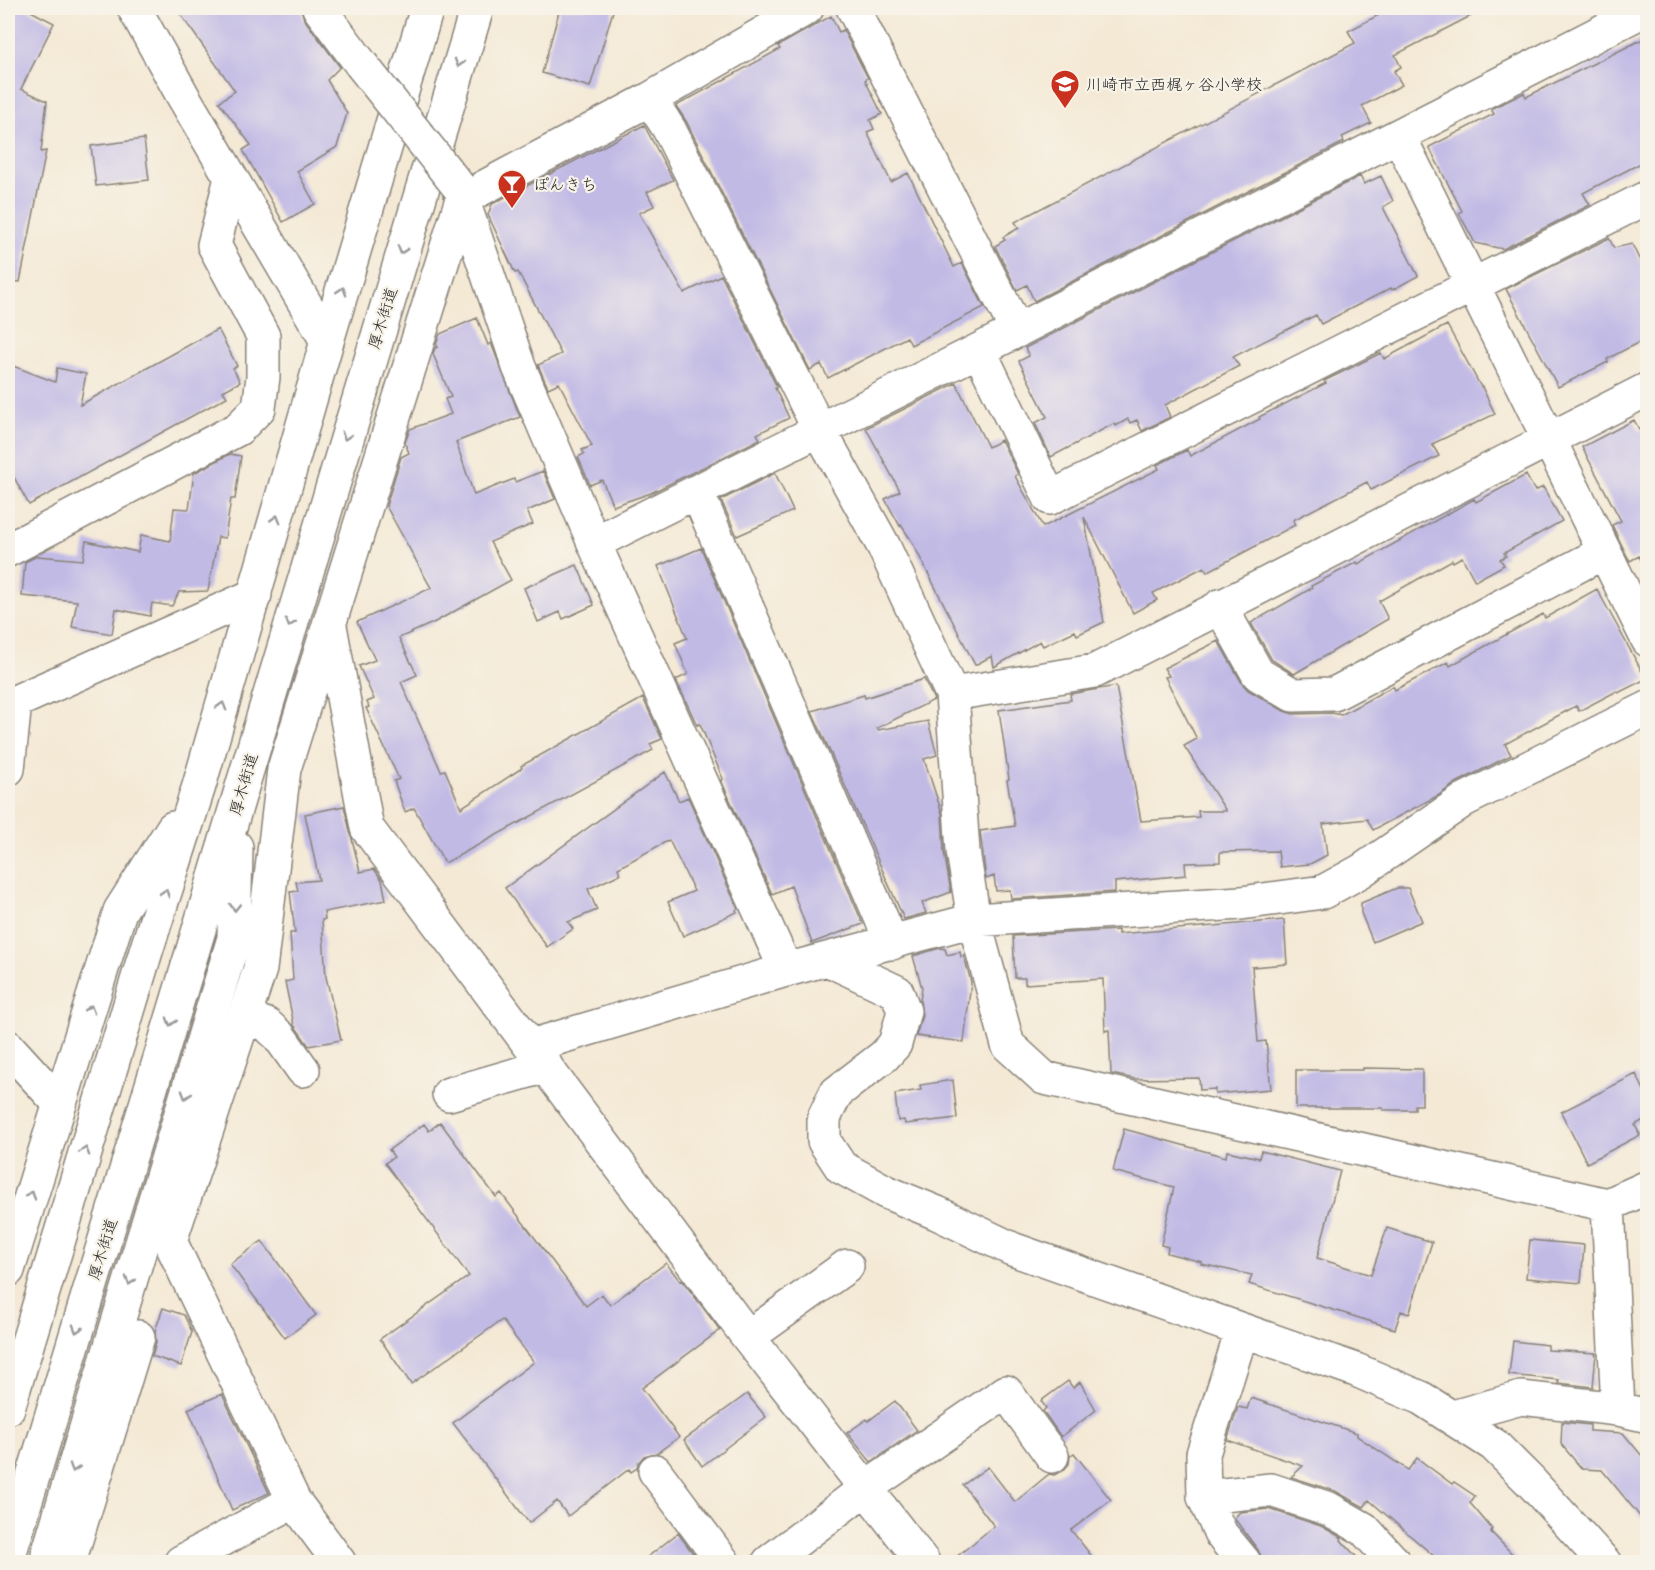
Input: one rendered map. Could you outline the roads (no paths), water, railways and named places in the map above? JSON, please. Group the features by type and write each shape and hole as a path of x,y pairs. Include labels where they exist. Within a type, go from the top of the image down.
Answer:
{"main road":[{"path":"134,8 327,341"},
{"path":"319,8 460,193 519,367 594,543 786,970"},
{"path":"8,1408 147,948 199,786 327,341 427,8"},
{"name":"厚木街道","path":"8,1559 477,8"},
{"path":"339,1563 294,1501 170,1241 260,969 284,769 460,193 650,99 807,8"},
{"path":"853,8 1017,331"},
{"path":"594,543 1017,331 1647,8"},
{"path":"650,99 669,129 820,431 883,546 952,694 963,851 974,920 1008,1045 1044,1077 1608,1205 1647,1186"},
{"path":"1399,136 1647,640"},
{"path":"8,550 238,429 259,408 263,377 263,336 214,245 231,178"},
{"path":"979,350 1050,498 1647,197"},
{"path":"952,694 1095,671 1647,389"},
{"path":"697,492 892,943"},
{"path":"1220,606 1258,674 1293,696 1334,694 1604,552"},
{"path":"8,769 15,702 255,595"},
{"path":"329,621 367,828 748,1337 923,1563"},
{"path":"449,1094 538,1056 786,970 974,920 1241,903 1323,892 1361,871 1464,800 1647,708"},
{"path":"10,1254 60,1104 120,911 199,786"},
{"path":"57,1560 234,938 237,807"},
{"path":"830,960 897,992 904,1011 895,1044 884,1056 836,1093 824,1118 824,1141 841,1167 886,1192 937,1213 1012,1249 1356,1370 1421,1398 1494,1445 1532,1483 1604,1563"},
{"path":"244,1017 267,1024 279,1036 303,1070"},
{"path":"8,1047 60,1104"},
{"path":"1453,1417 1521,1398 1633,1413 1608,1205"},
{"path":"748,1337 847,1266"},
{"path":"1242,1331 1203,1454 1204,1497 1221,1534 1244,1563"},
{"path":"57,1560 138,1337"},
{"path":"769,1563 866,1488 1006,1392 1052,1456"},
{"path":"656,1471 723,1563"},
{"path":"1204,1497 1271,1490 1329,1509 1364,1529 1394,1563"},
{"path":"181,1563 294,1501"},
{"path":"8,1544 57,1560"}],"place":[{"name":"川崎市立西梶ヶ谷小学校","path":"1065,110"},
{"name":"ぽんきち","path":"512,210"}]}
